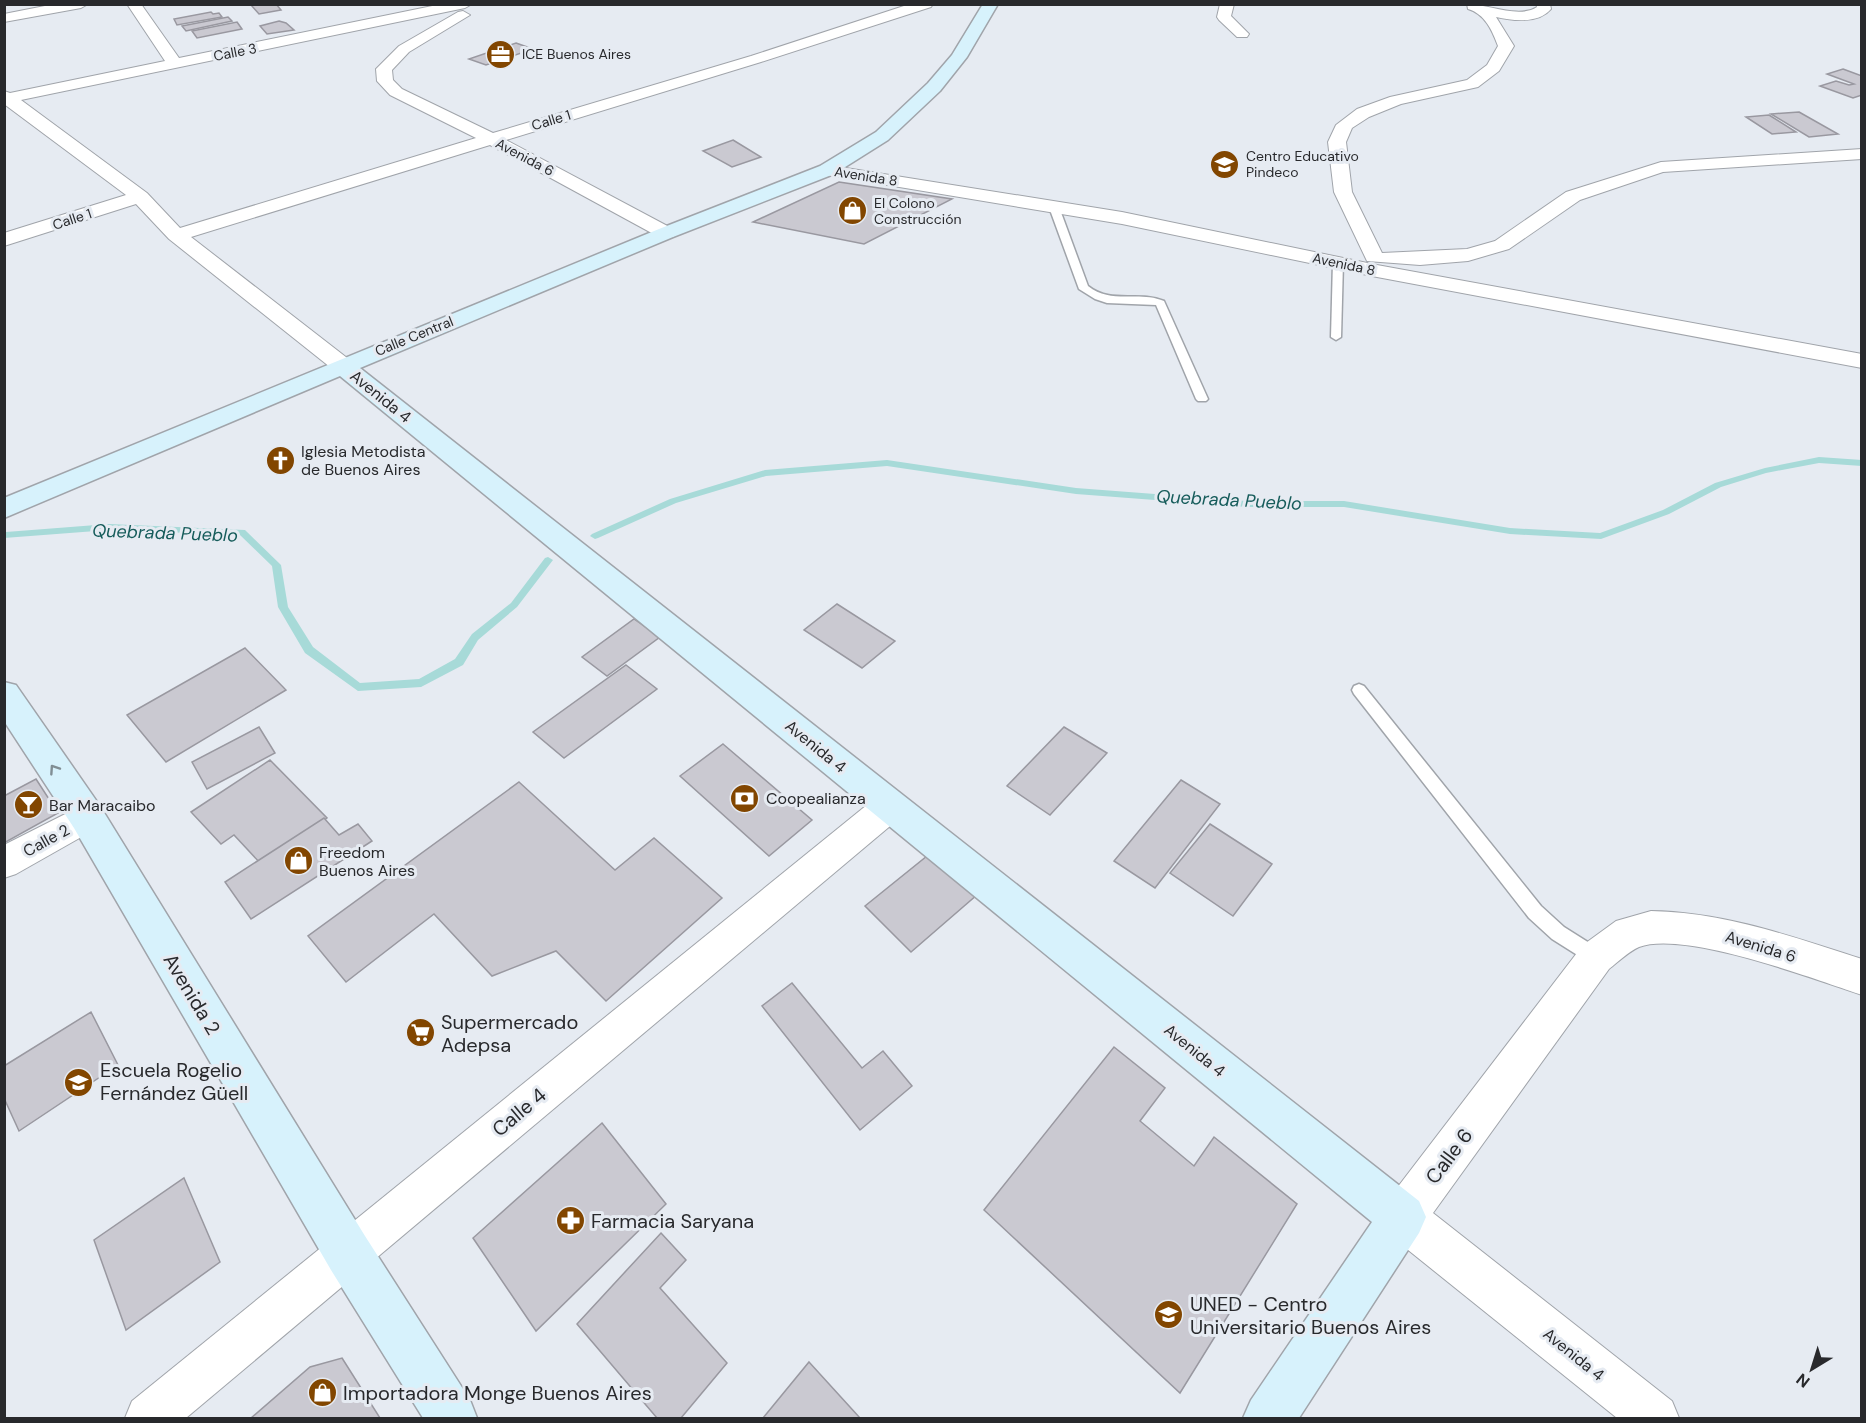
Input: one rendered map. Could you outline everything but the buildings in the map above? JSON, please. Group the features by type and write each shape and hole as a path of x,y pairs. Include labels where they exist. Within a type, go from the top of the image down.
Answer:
{"street":[{"path":"4,18 81,4"},
{"path":"134,4 175,64"},
{"path":"396,4 423,29 404,49"},
{"name":"Calle 3","path":"5,98 465,4"},
{"path":"404,49 483,4"},
{"name":"Calle 1","path":"176,235 756,59 926,4"},
{"name":"Calle Central","path":"4,509 666,232 827,170 882,136 934,87 959,57 991,4"},
{"path":"1227,4 1224,17 1242,34"},
{"path":"1477,7 1524,16 1538,14 1544,9 1543,4"},
{"path":"1374,257 1343,192 1337,142 1345,125 1363,113 1396,100 1472,84 1493,68 1506,46 1500,32 1477,7"},
{"name":"Avenida 6","path":"404,49 384,69 385,81 396,92 491,139 666,232"},
{"name":"Avenida 4","path":"5,98 140,197 176,235 343,366 1655,1419"},
{"path":"1122,218 1374,257 1420,259 1468,255 1502,245 1573,196 1661,167 1862,153"},
{"name":"Avenida 8","path":"827,170 1122,218 1338,262 1862,361"},
{"name":"Calle 1","path":"4,240 140,197"},
{"name":"Avenida 2","path":"4,694 87,817 348,1253 452,1419"},
{"name":"Calle 4","path":"148,1419 890,806"},
{"name":"Calle 2","path":"4,863 87,817"},
{"name":"Avenida 6","path":"1659,926 1725,934 1862,977"},
{"name":"Calle 6","path":"1269,1419 1403,1217 1596,957 1630,933 1659,926"}],"lane":[{"path":"1054,207 1083,287 1090,294 1105,300 1153,300 1160,303 1202,399"},
{"path":"1336,337 1338,262"},
{"path":"1359,690 1535,912 1558,933 1596,957"}],"waterway":[{"name":"Quebrada Pueblo","path":"595,536 673,501 765,473 887,463 1076,491 1247,504 1344,504 1510,531 1601,536 1666,512 1718,485 1765,471 1819,460 1862,463"},
{"name":"Quebrada Pueblo","path":"6,535 109,527 242,532 276,565 283,607 309,650 358,687 421,683 459,662 475,637 514,605 548,560"}],"place":[{"name":"ICE Buenos Aires","path":"501,54"},
{"name":"Centro Educativo Pindeco","path":"1225,164"},
{"name":"El Colono Construcción","path":"853,211"},
{"name":"Iglesia Metodista de Buenos Aires","path":"280,460"},
{"name":"Coopealianza","path":"745,798"},
{"name":"Bar Maracaibo","path":"28,805"},
{"name":"Freedom Buenos Aires","path":"298,861"},
{"name":"Supermercado Adepsa","path":"420,1033"},
{"name":"Escuela Rogelio Fernández Güell","path":"79,1082"},
{"name":"Farmacia Saryana","path":"570,1221"},
{"name":"UNED - Centro Universitario Buenos Aires","path":"1169,1315"},
{"name":"Importadora Monge Buenos Aires","path":"322,1393"}]}
